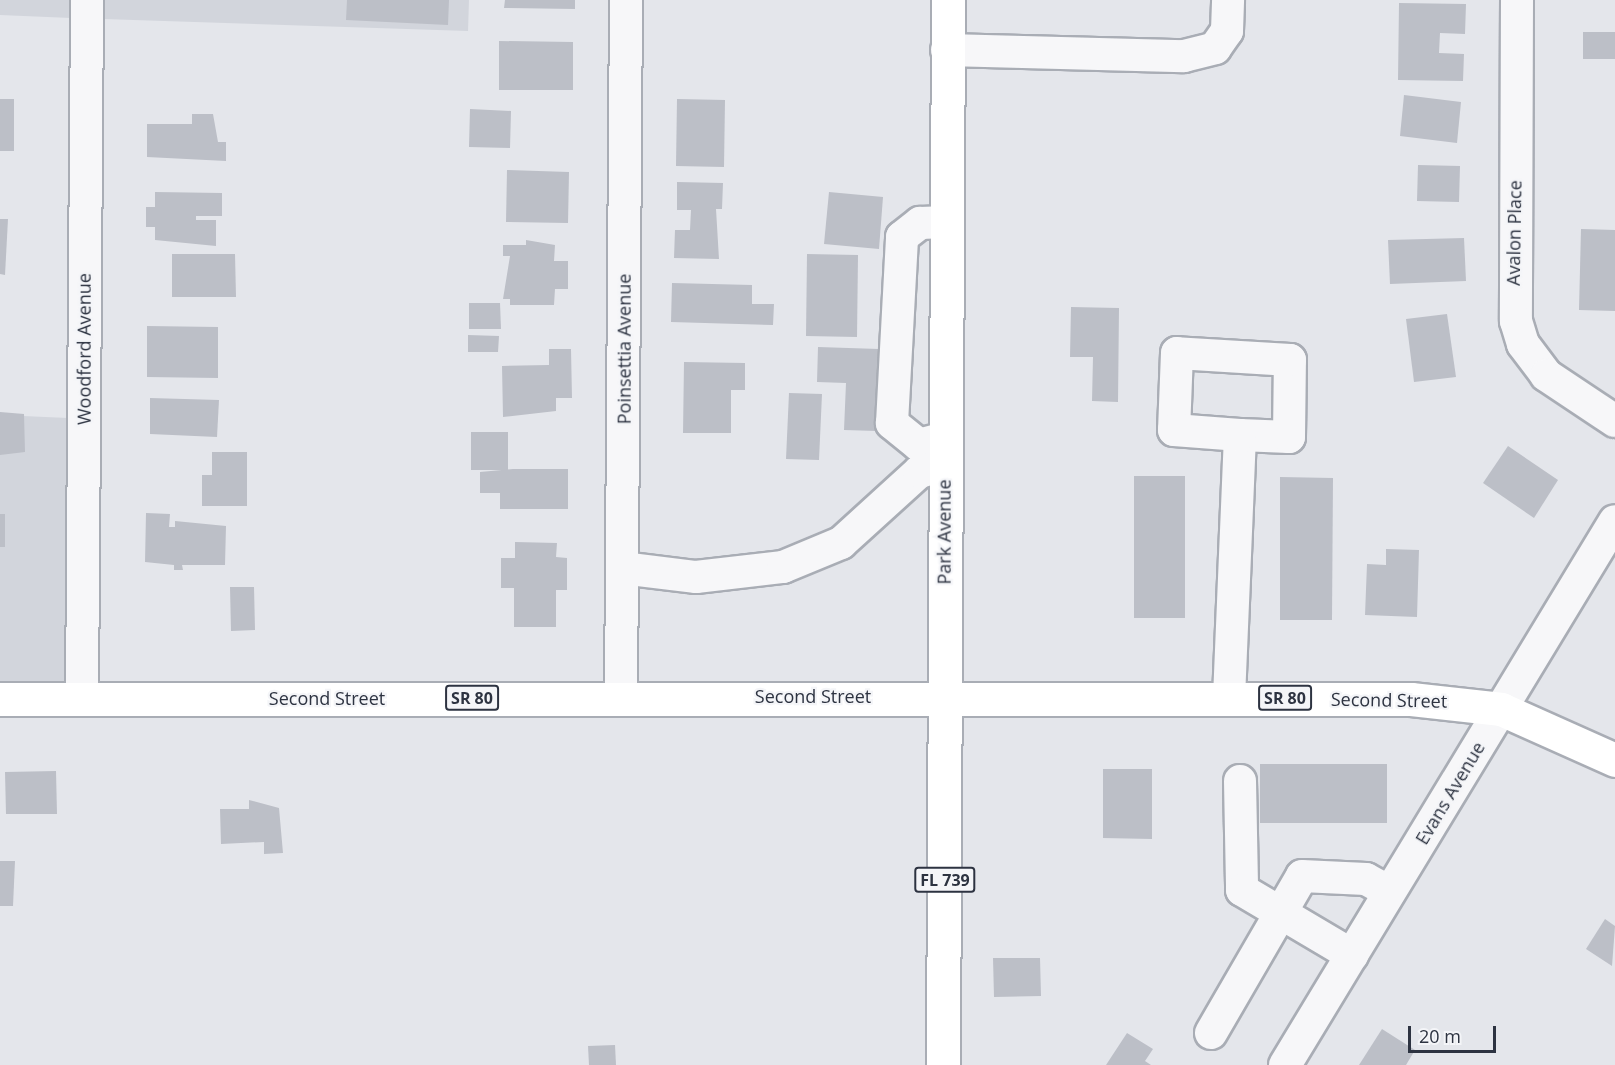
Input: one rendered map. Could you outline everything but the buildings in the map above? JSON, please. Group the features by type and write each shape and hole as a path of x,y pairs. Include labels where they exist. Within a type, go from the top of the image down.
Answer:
{"main road":[{"name":"Park Avenue","path":"943,1065 948,0"},
{"name":"Second Street","path":"0,699 944,696 1411,699 1501,709 1615,760"}],"street":[{"name":"Woodford Avenue","path":"82,699 87,0"},
{"name":"Poinsettia Avenue","path":"621,698 626,0"},
{"path":"947,51 1185,56 1215,48 1227,31 1228,0"},
{"name":"Avalon Place","path":"1517,0 1516,321 1523,344 1546,375 1615,421"},
{"path":"945,451 919,445 892,423 902,237 920,223 947,222"},
{"path":"1229,698 1240,435"},
{"path":"622,568 696,577 783,567 841,543 945,451"},
{"name":"Evans Avenue","path":"1285,1065 1615,522"},
{"path":"1240,781 1242,890 1352,955"},
{"path":"1211,1033 1302,876 1366,879 1389,892"}],"shaded area":[{"path":"0,0 71,0 71,18 0,15"},
{"path":"103,0 469,0 468,31 103,19"},
{"path":"0,415 68,418 66,682 0,682"}]}
